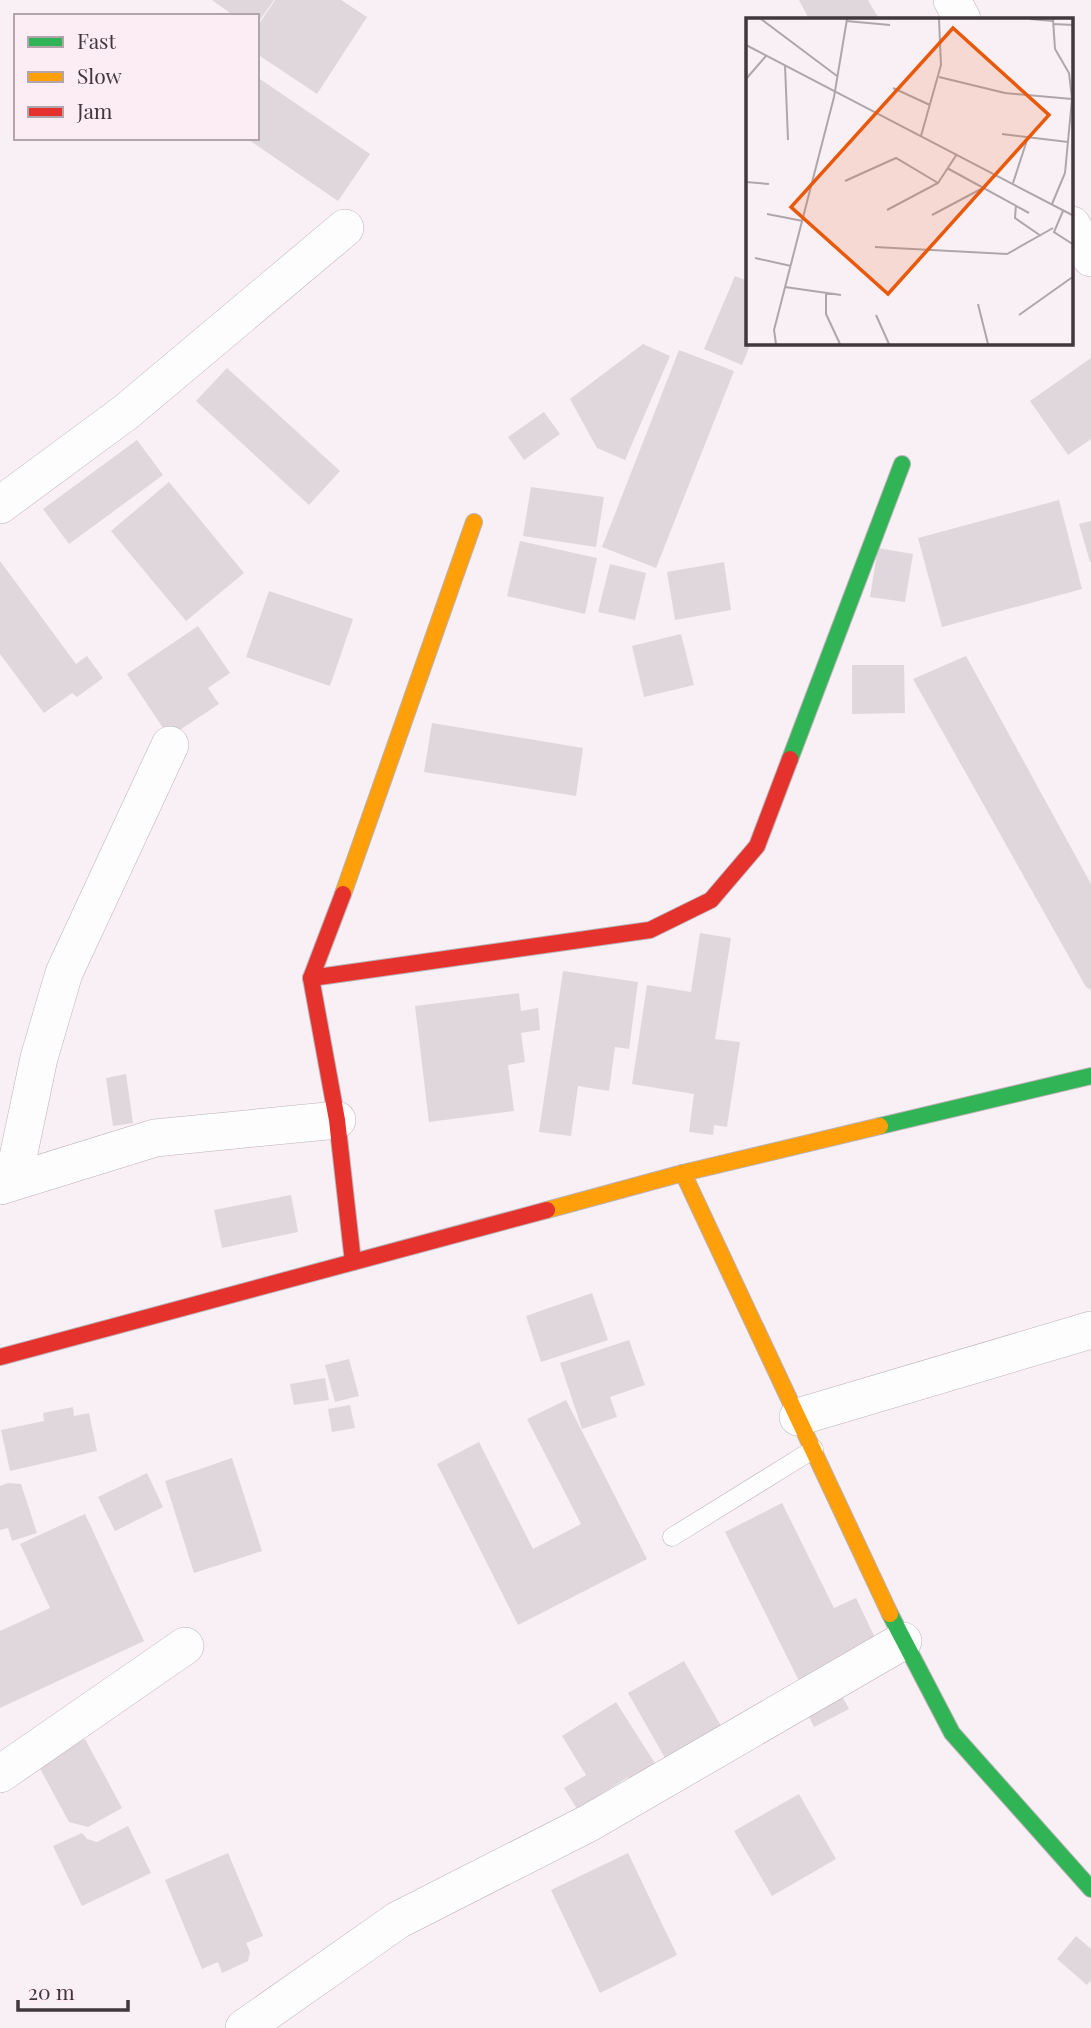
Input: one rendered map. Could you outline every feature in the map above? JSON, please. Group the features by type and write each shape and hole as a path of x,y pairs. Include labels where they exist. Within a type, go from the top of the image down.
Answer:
{"street":[{"path":"952,0 961,18"},
{"path":"0,505 126,411 345,228"},
{"path":"1074,228 1091,258"},
{"path":"310,978 650,930 711,900 757,846 902,464"},
{"path":"353,1262 337,1120 310,978 361,848 474,522"},
{"path":"7,1184 64,973 170,745"},
{"path":"0,1357 683,1173 1091,1076"},
{"path":"7,1184 155,1138 337,1120"},
{"path":"683,1173 903,1641 952,1733 1091,1889"},
{"path":"806,1433 1091,1330"},
{"path":"244,2028 398,1920 589,1823 903,1641"},
{"path":"2,1768 185,1646"}],"lane":[{"path":"672,1537 806,1433"}],"building":[{"path":"212,0 274,0 259,21 259,14 231,14"},
{"path":"275,0 341,0 367,17 317,94 259,55 259,24"},
{"path":"799,0 868,0 878,18 808,18"},
{"path":"259,78 370,154 338,201 249,140 259,140"},
{"path":"735,276 746,280 746,345 750,345 742,365 704,349"},
{"path":"643,344 670,356 625,460 597,448 570,399"},
{"path":"679,350 734,371 656,568 602,547"},
{"path":"1091,358 1091,439 1068,455 1030,401"},
{"path":"227,368 340,471 309,505 196,401"},
{"path":"544,412 560,434 524,460 508,437"},
{"path":"137,440 163,475 69,544 43,509"},
{"path":"169,482 244,573 186,621 111,531"},
{"path":"531,487 604,497 596,547 523,536"},
{"path":"1059,500 1082,589 942,627 918,538"},
{"path":"1091,521 1091,562 1090,562 1079,524"},
{"path":"520,541 597,558 585,614 507,596"},
{"path":"878,548 913,554 905,602 870,597"},
{"path":"0,561 76,664 87,656 103,678 77,697 72,693 44,713 0,654"},
{"path":"724,562 731,610 675,620 667,572"},
{"path":"610,564 646,573 635,620 598,612"},
{"path":"269,591 353,619 330,686 246,657"},
{"path":"198,626 230,673 208,688 219,704 169,737 127,674"},
{"path":"681,634 694,685 644,697 632,646"},
{"path":"966,656 1091,884 1091,990 1086,987 913,679"},
{"path":"852,665 904,665 905,713 852,714"},
{"path":"432,723 583,748 576,796 424,772"},
{"path":"700,933 731,938 715,1039 740,1042 727,1127 714,1125 713,1135 689,1132 694,1094 632,1084 647,985 691,992"},
{"path":"563,971 638,982 629,1049 615,1047 609,1091 578,1086 571,1136 539,1132"},
{"path":"519,993 521,1011 538,1008 540,1030 521,1033 525,1062 508,1065 514,1111 429,1122 415,1006"},
{"path":"126,1074 133,1123 113,1126 106,1078"},
{"path":"291,1195 298,1232 222,1248 214,1210"},
{"path":"592,1293 608,1340 541,1362 526,1316"},
{"path":"629,1340 645,1385 610,1397 617,1417 582,1429 560,1363"},
{"path":"349,1359 359,1396 335,1402 325,1365"},
{"path":"325,1378 329,1400 294,1405 290,1384"},
{"path":"566,1400 647,1559 518,1625 437,1464 479,1442 533,1549 581,1524 527,1419"},
{"path":"350,1405 355,1428 332,1432 328,1409"},
{"path":"73,1407 74,1416 89,1413 97,1451 10,1471 1,1430 44,1421 43,1413"},
{"path":"232,1458 262,1551 194,1573 165,1481"},
{"path":"147,1473 163,1507 115,1531 98,1497"},
{"path":"8,1483 21,1484 37,1533 12,1541 8,1528 0,1530 0,1486"},
{"path":"782,1503 834,1608 856,1598 879,1646 801,1685 725,1532"},
{"path":"85,1514 144,1641 0,1708 0,1631 50,1608 20,1544"},
{"path":"684,1661 721,1726 665,1758 628,1693"},
{"path":"837,1687 849,1709 814,1727 803,1705"},
{"path":"616,1702 658,1768 631,1784 628,1777 577,1809 564,1788 586,1775 562,1736"},
{"path":"85,1739 122,1808 88,1827 69,1822 38,1765"},
{"path":"799,1794 836,1859 772,1896 734,1831"},
{"path":"128,1826 151,1873 82,1906 53,1846 82,1833 87,1839 97,1842"},
{"path":"228,1853 263,1936 246,1943 250,1952 248,1961 222,1973 218,1962 202,1969 165,1880"},
{"path":"628,1853 677,1955 600,1993 551,1890"},
{"path":"1076,1936 1091,1949 1091,1980 1087,1985 1057,1959"}],"traffic: fast":[{"path":"790,759 902,464"},
{"path":"880,1126 1091,1076"},
{"path":"890,1614 952,1733 1091,1889"}],"traffic: slow":[{"path":"343,894 474,522"},
{"path":"547,1210 683,1173 880,1126"},
{"path":"683,1173 890,1614"}],"traffic: jam":[{"path":"311,978 650,930 711,900 757,846 790,759"},
{"path":"343,894 311,978 337,1120 353,1262"},
{"path":"0,1357 547,1210"}]}
